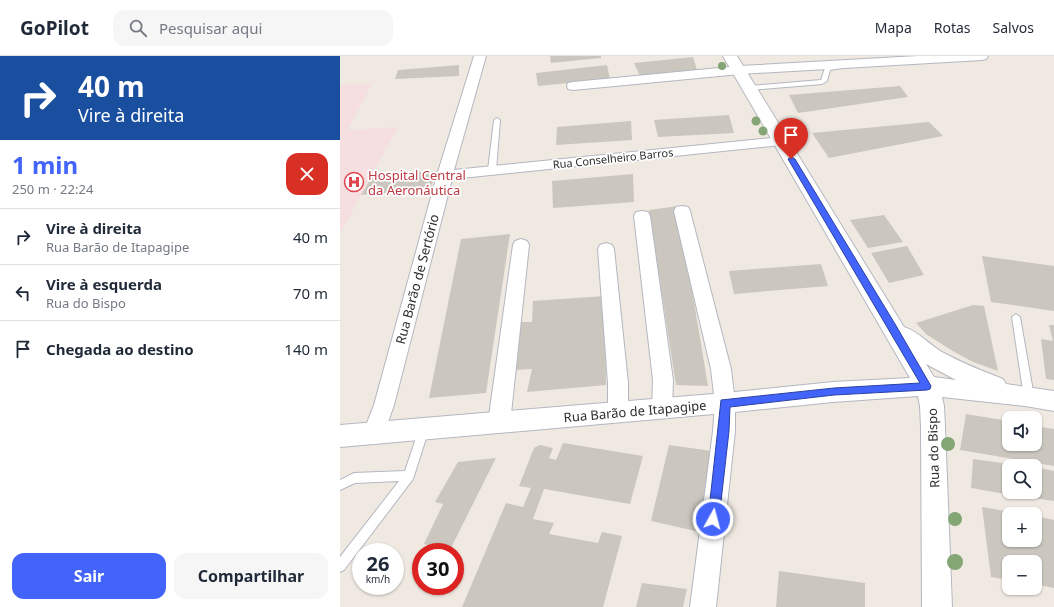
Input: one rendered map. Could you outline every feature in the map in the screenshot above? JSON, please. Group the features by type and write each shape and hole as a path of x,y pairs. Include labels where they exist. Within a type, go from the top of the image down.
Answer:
{"street":[{"name":"Rua Barão de Sertório","path":"374,433 384,405 445,174 480,56"},
{"path":"573,86 735,63 982,56"},
{"name":"Rua do Bispo","path":"735,63 927,386 932,406 933,427 937,607"},
{"name":"Rua Conselheiro Barros","path":"445,174 781,142"},
{"path":"682,211 721,369 725,403 724,431 703,607"},
{"path":"642,216 663,380 662,409"},
{"path":"499,422 521,245"},
{"path":"606,249 618,382 618,412"},
{"name":"Rua Barão de Itapagipe","path":"892,326 914,346 965,374 1027,397"},
{"name":"Rua Barão de Itapagipe","path":"340,436 662,409 834,392 927,386 1054,401"}],"lane":[{"path":"750,88 822,82 824,81 827,69 870,65"},
{"path":"492,170 497,120"},
{"path":"1016,317 1027,397"},
{"path":"340,566 409,476 424,429"},
{"path":"340,485 354,478 409,476"}],"shaded area":[{"name":"Hospital Central da Aeronáutica","path":"372,83 348,130 398,127 340,234 340,85"}],"building":[{"path":"550,56 601,56 601,58 551,63"},
{"path":"693,57 697,70 640,76 634,63"},
{"path":"459,65 459,76 395,79 398,70"},
{"path":"607,65 610,79 538,86 536,73"},
{"path":"900,86 908,97 798,113 789,95"},
{"path":"729,115 734,133 658,137 654,120"},
{"path":"631,121 632,140 556,145 557,127"},
{"path":"929,122 943,136 829,158 812,133"},
{"path":"437,171 430,189 361,195 373,175"},
{"path":"633,174 634,202 553,208 552,181"},
{"path":"678,206 708,386 676,385 649,210"},
{"path":"884,215 903,242 868,248 850,220"},
{"path":"510,234 486,393 429,398 461,239"},
{"path":"907,246 924,275 889,283 871,253"},
{"path":"982,256 1054,266 1054,311 991,302"},
{"path":"821,264 828,286 734,294 729,271"},
{"path":"605,296 606,385 527,392 532,369 514,370 516,322 532,322 533,301"},
{"path":"973,305 984,306 998,371 973,362 951,350 926,334 916,323"},
{"path":"1049,325 1054,325 1054,380 1046,379 1041,339 1053,341"},
{"path":"966,414 1002,420 1002,451 1042,451 1042,427 1054,429 1054,466 1042,464 1042,459 1013,459 960,450"},
{"path":"563,443 643,456 630,504 544,489 533,519 554,523 549,534 598,543 602,532 622,536 603,607 462,607 506,503 523,507 531,488 519,486 534,448 540,445 553,448 549,458 556,460"},
{"path":"669,445 719,452 700,532 651,521"},
{"path":"496,458 454,543 424,543 443,504 435,502 458,462"},
{"path":"973,459 1002,463 1002,493 971,488"},
{"path":"1042,468 1054,471 1054,501 1041,499 1042,499"},
{"path":"982,507 1002,510 1002,547 1042,547 1042,517 1054,520 1054,588 1042,585 1042,555 1002,555 1002,579 991,577"},
{"path":"779,571 865,583 865,607 776,607"},
{"path":"642,583 687,589 683,607 636,607"}],"place":[{"name":"Hospital Central da Aeronáutica","path":"354,182"}],"route":[{"path":"713,519 724,431 725,403 834,392 927,386 791,159"}]}
